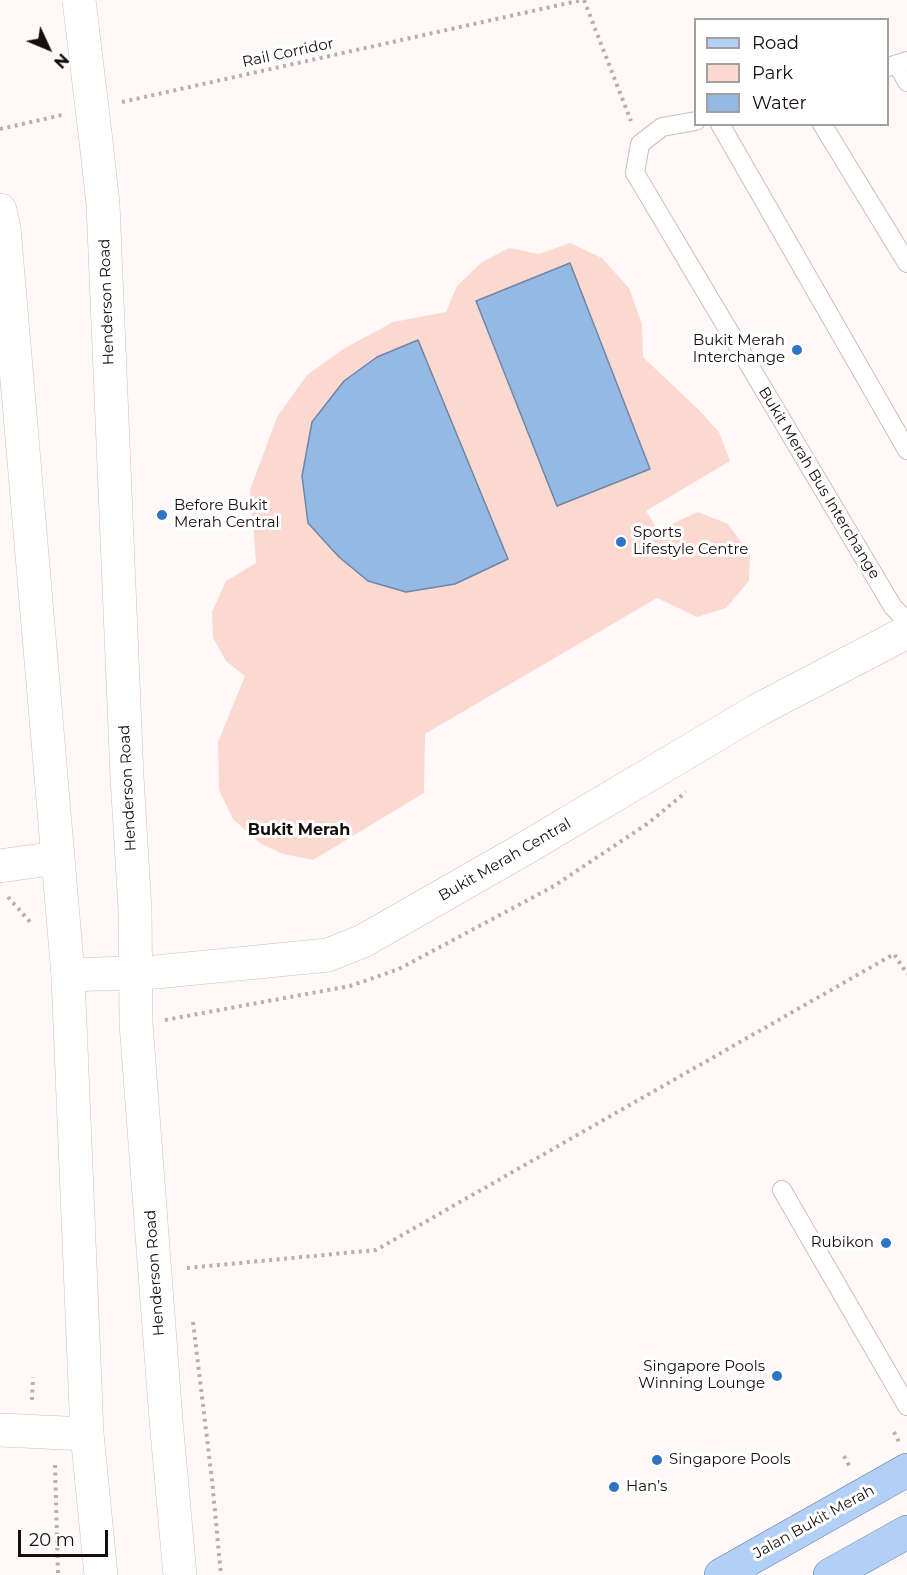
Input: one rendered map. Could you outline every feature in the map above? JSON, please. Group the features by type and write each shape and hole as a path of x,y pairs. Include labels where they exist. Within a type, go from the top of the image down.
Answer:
{"main road":[{"name":"Henderson Road","path":"79,0 103,204 127,777 135,910 136,1023 180,1575"},
{"path":"0,210 5,240 68,975 87,1434 101,1575"},
{"name":"Bukit Merah Central","path":"68,975 135,973 328,955 363,941 524,849 758,710 907,632"},
{"path":"0,866 57,858"},
{"path":"0,1431 87,1434"},
{"name":"Jalan Bukit Merah","path":"721,1575 907,1470"},
{"path":"830,1575 907,1532"}],"lane":[{"path":"897,64 907,82"},
{"path":"640,144 662,127 694,121"},
{"path":"721,126 907,450"},
{"path":"823,126 907,263"},
{"name":"Bukit Merah Bus Interchange","path":"640,144 635,173 893,607 907,621"},
{"path":"782,1190 907,1406"}],"path":[{"name":"Rail Corridor","path":"116,103 583,0"},
{"path":"583,0 640,144"},
{"path":"0,129 70,113"},
{"path":"158,1022 350,986 399,969 554,886 647,824 693,787"},
{"path":"187,1268 376,1250 894,954 907,974"},
{"path":"32,1400 33,1377"}],"green space":[{"name":"Sports Lifestyle Centre","path":"570,243 602,258 629,288 642,324 643,357 719,432 730,461 646,511 658,530 698,512 728,524 750,554 749,581 726,608 697,617 657,598 425,734 424,793 313,860 283,854 261,844 233,819 219,790 218,742 245,676 226,661 213,638 212,612 226,581 256,563 250,490 277,417 307,375 345,348 393,322 446,312 457,286 482,262 509,248 539,254"}],"water":[{"path":"570,263 650,469 557,506 476,301"},
{"path":"418,340 508,559 455,584 406,592 368,581 339,557 308,523 302,476 312,422 344,381 377,357"}],"place":[{"name":"Bukit Merah Interchange","path":"797,350"},
{"name":"Before Bukit Merah Central","path":"162,515"},
{"name":"Sports Lifestyle Centre","path":"621,542"},
{"name":"Rubikon","path":"886,1243"},
{"name":"Singapore Pools Winning Lounge","path":"777,1376"},
{"name":"Singapore Pools","path":"657,1460"},
{"name":"Han’s","path":"614,1487"}],"district":[{"name":"Bukit Merah","path":"299,830"}]}
